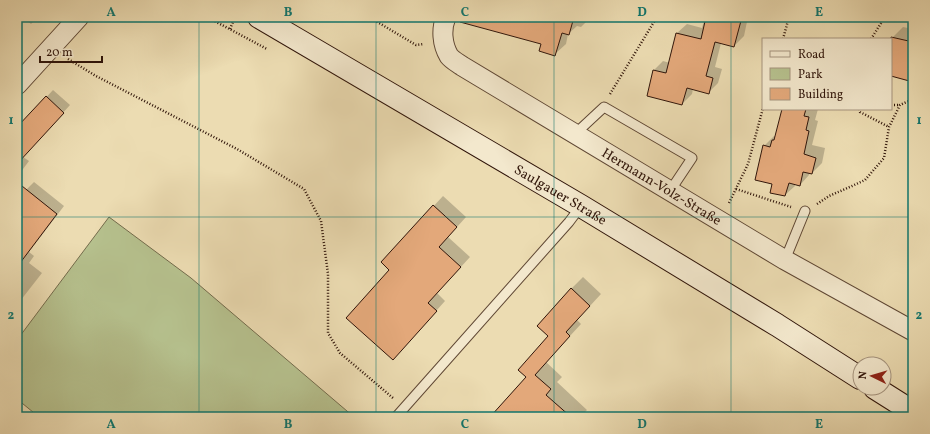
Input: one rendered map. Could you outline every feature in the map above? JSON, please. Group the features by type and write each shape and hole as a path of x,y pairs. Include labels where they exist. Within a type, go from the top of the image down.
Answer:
{"main road":[{"name":"Saulgauer Straße","path":"259,17 581,206 777,325 852,373"},
{"path":"888,396 913,412"}],"street":[{"path":"17,85 79,17"},
{"path":"443,40 444,23 446,17"},
{"name":"Hermann-Volz-Straße","path":"443,40 449,56 462,66 785,260 913,331"}],"lane":[{"path":"575,134 604,107 692,158 670,191"},
{"path":"396,417 569,222 581,206"},
{"path":"785,260 805,211"}],"path":[{"path":"230,29 235,17"},
{"path":"369,17 416,45 443,40"},
{"path":"604,107 614,86 657,17"},
{"path":"783,38 789,17"},
{"path":"872,38 885,17"},
{"path":"51,48 96,76 237,149 304,189 320,221 328,274 328,333 340,352 404,408"},
{"path":"892,105 900,105 913,99"},
{"path":"736,189 805,211 829,196 865,180 884,158 889,127 900,105"},
{"path":"720,221 748,164 762,110"},
{"path":"859,110 860,112 889,127"}],"green space":[{"path":"109,217 191,278 354,417 39,417 17,399 17,340"}],"building":[{"path":"461,17 574,17 569,35 562,33 555,56 539,51 541,44 460,22"},
{"path":"706,17 742,17 734,47 715,42 706,76 713,78 709,94 687,88 682,105 647,96 653,70 666,73 676,33 701,39"},
{"path":"891,38 913,42 913,82 892,76"},
{"path":"46,96 64,113 17,164 17,127"},
{"path":"782,110 806,110 804,116 809,117 806,130 809,131 804,154 816,158 812,174 803,172 800,186 789,183 785,196 770,193 772,184 755,180 763,145 770,147 772,140 774,140"},
{"path":"17,182 57,214 17,267"},
{"path":"433,205 457,227 439,247 461,267 428,303 437,311 393,360 346,318 389,270 381,262"},
{"path":"571,288 590,306 566,332 570,336 535,375 551,389 546,395 571,417 490,417 526,377 518,370 548,336 537,326"}]}
